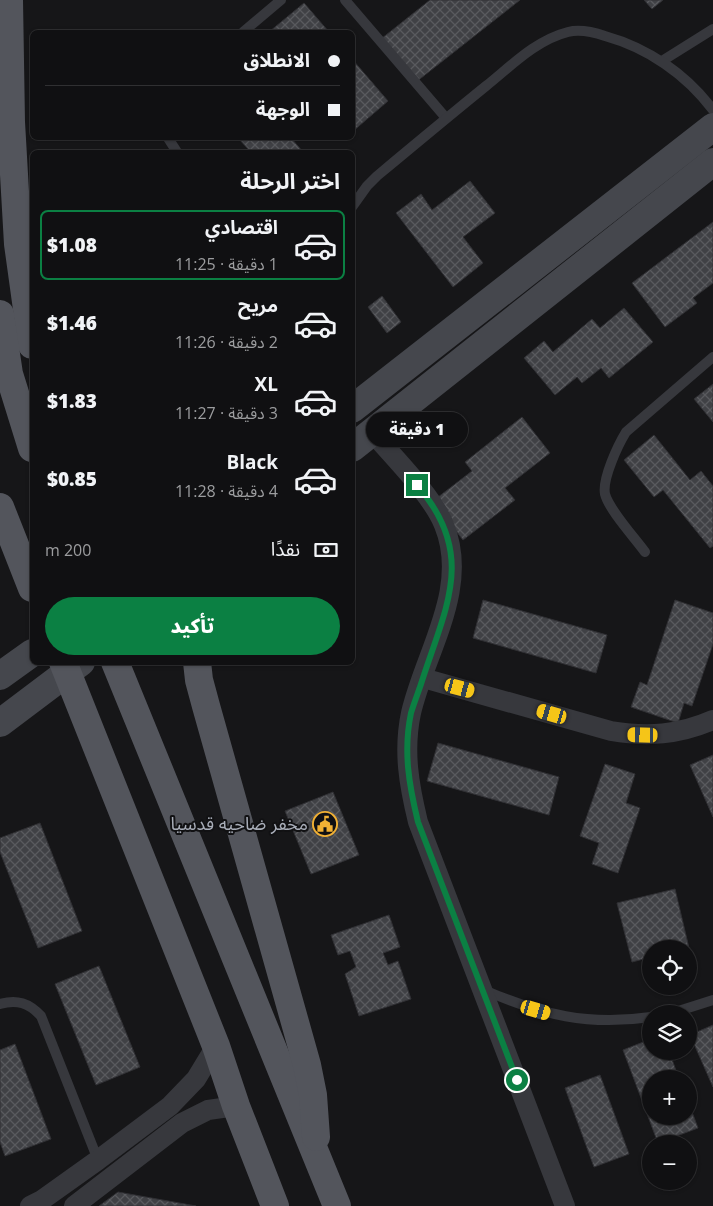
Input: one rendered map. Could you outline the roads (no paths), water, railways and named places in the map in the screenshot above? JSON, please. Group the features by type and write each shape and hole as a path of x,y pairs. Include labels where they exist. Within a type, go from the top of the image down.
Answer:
{"main road":[{"path":"10,0 11,122 18,235 30,329"},
{"path":"355,406 713,127"},
{"path":"362,440 713,162"},
{"path":"0,314 9,374 30,442"},
{"path":"0,507 30,583"},
{"path":"0,676 27,657"},
{"path":"64,665 216,1046 236,1106 276,1206"},
{"path":"0,723 77,665"},
{"path":"115,665 336,1206"},
{"path":"197,665 206,706 307,1065 315,1110 316,1156"}],"street":[{"path":"362,440 429,498 444,525 452,555 451,586 444,616 411,713 407,749 409,786 418,822 565,1206"},
{"path":"423,678 611,731 632,735 676,732 698,727 713,720"},
{"path":"30,1206 42,1200 98,1160 170,1106 196,1079 216,1046"},
{"path":"74,1206 182,1123 208,1110 236,1106"}],"lane":[{"path":"245,30 281,0"},
{"path":"345,0 446,118"},
{"path":"662,61 713,28"},
{"path":"355,203 377,176 529,51 548,39 569,32 592,32 614,38 638,48 662,61 684,78 713,110"},
{"path":"645,552 608,503 605,482 618,447 631,426 713,357"},
{"path":"483,990 518,1005 554,1015 592,1020 642,1018"},
{"path":"697,1005 713,1000"},
{"path":"0,1004 17,1001 34,1009 41,1016 98,1160"}],"place":[{"name":"مخفر ضاحيه قدسيا","path":"325,824"}]}
